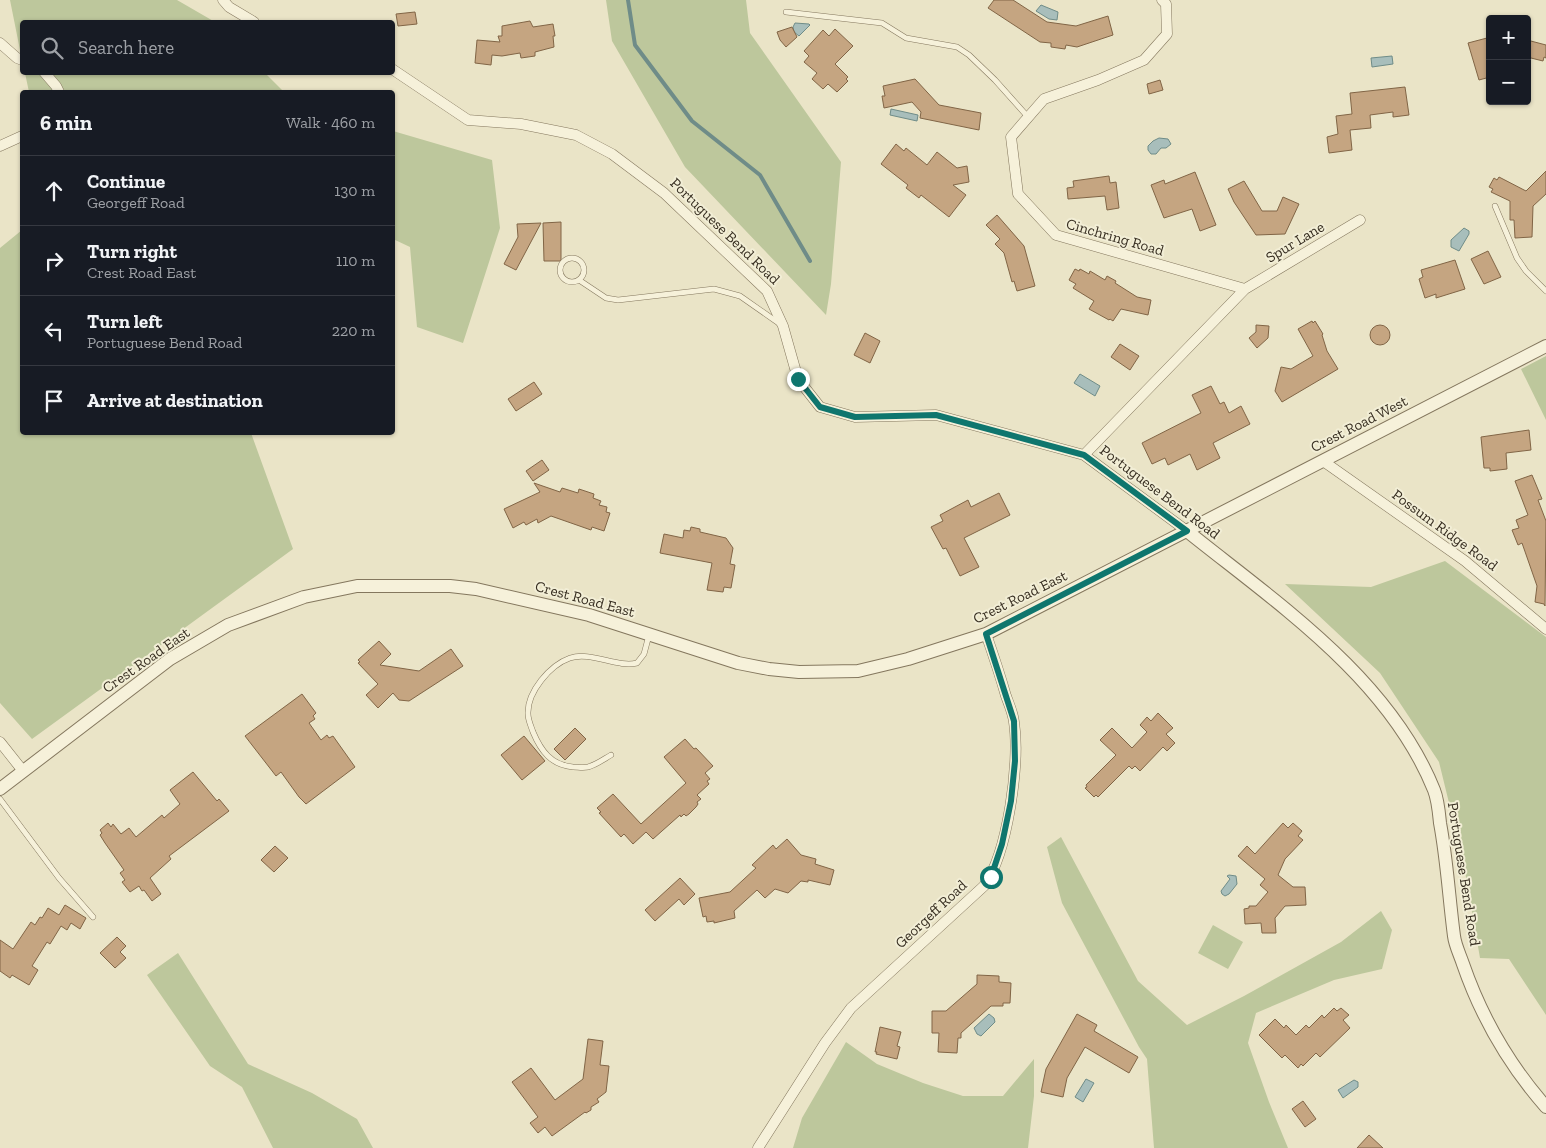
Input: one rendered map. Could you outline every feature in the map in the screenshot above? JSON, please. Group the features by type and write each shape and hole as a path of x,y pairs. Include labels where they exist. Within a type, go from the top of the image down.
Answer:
{"street":[{"path":"223,0 229,7 251,20"},
{"name":"Cinchring Road","path":"1162,0 1166,4 1168,34 1144,60 1098,80 1044,99 1011,136 1018,194 1056,235 1245,290"},
{"path":"0,43 20,59"},
{"name":"Portuguese Bend Road","path":"395,71 468,120 521,124 576,135 612,154 664,194 767,290 783,326 798,379 820,407 855,417 936,415 1084,455 1187,531 1287,611 1367,683 1419,757 1435,792 1443,836 1454,939 1473,992 1498,1040 1529,1086 1546,1107"},
{"path":"47,75 57,90"},
{"path":"0,146 20,137"},
{"name":"Spur Lane","path":"1245,290 1360,220"},
{"path":"1084,455 1245,290"},
{"name":"Crest Road West","path":"1187,531 1546,346"},
{"name":"Possum Ridge Road","path":"1323,461 1465,560 1546,629"},
{"name":"Crest Road East","path":"0,789 170,658 228,625 304,597 343,588 357,586 435,586 476,589 589,615 738,663 769,670 858,672 986,634 1187,531"},
{"name":"Georgeff Road","path":"758,1148 825,1043 851,1008 984,886 991,877 1002,844 1011,801 1015,761 1014,721 986,634"},
{"path":"0,742 23,771"}],"lane":[{"path":"786,12 882,23 890,26 906,38 957,47 969,55 995,80 1028,117"},
{"path":"1495,206 1517,258 1526,271 1546,291"},
{"path":"579,280 584,272 582,263 574,258 565,259 559,267 561,277 569,282 579,280 606,298 618,300 714,289 740,296 783,326"},
{"path":"612,755 586,768 561,765 554,762 538,746 529,720 529,705 536,688 550,671 565,660 579,656 637,663 644,654 649,635"},
{"path":"0,799 59,878 93,917"}],"green space":[{"path":"10,0 177,0 212,20 20,20 20,50"},
{"path":"606,0 746,0 750,33 841,162 831,284 826,315 685,167 612,41"},
{"path":"25,75 267,75 282,90 29,90"},
{"path":"395,132 492,160 500,228 463,343 417,327 410,247 395,240"},
{"path":"20,232 20,435 252,435 293,549 32,739 0,703 0,248"},
{"path":"1546,356 1546,420 1521,369"},
{"path":"1445,561 1546,637 1546,1015 1509,959 1480,958 1463,860 1439,762 1380,673 1285,584 1371,587"},
{"path":"1061,837 1138,981 1187,1025 1244,996 1341,942 1381,911 1392,930 1382,969 1334,980 1256,1013 1248,1043 1288,1148 1154,1148 1147,1059 1062,903 1047,847"},
{"path":"1213,925 1243,942 1228,969 1198,953"},
{"path":"178,953 248,1064 312,1093 357,1119 373,1148 273,1148 242,1087 210,1066 147,975"},
{"path":"846,1042 877,1064 923,1083 963,1096 1003,1096 1034,1059 1034,1096 1028,1148 793,1148 802,1118"}],"water":[{"path":"1041,5 1058,12 1057,20 1049,19 1036,11"},
{"path":"795,23 810,25 799,36 794,32 793,27"},
{"path":"1392,56 1393,64 1372,67 1371,58"},
{"path":"891,109 918,115 917,121 890,115"},
{"path":"1159,138 1168,139 1171,144 1166,148 1161,148 1156,154 1151,154 1148,146"},
{"path":"1464,228 1469,231 1469,234 1459,251 1451,247 1451,240"},
{"path":"1080,374 1100,386 1095,396 1074,383"},
{"path":"1227,876 1236,876 1237,884 1225,896 1221,891 1230,879"},
{"path":"989,1014 994,1018 995,1022 981,1036 977,1034 974,1028"},
{"path":"1086,1079 1094,1083 1083,1102 1075,1097"},
{"path":"1354,1080 1358,1082 1358,1087 1343,1098 1338,1090"}],"building":[{"path":"994,0 1013,0 1047,22 1076,26 1108,16 1113,35 1077,47 1066,45 1065,49 1051,47 1051,43 1040,42 988,8"},
{"path":"415,12 417,24 398,26 396,14"},
{"path":"530,21 533,27 553,24 554,47 535,52 535,56 521,58 520,53 502,56 492,55 491,65 475,63 477,40 500,42 498,36 502,36 502,26"},
{"path":"792,27 797,37 786,47 780,40 777,32"},
{"path":"835,29 853,46 835,64 848,77 846,79 848,81 837,92 828,84 823,89 812,79 817,73 804,62 809,56 804,51 823,30 829,36"},
{"path":"1486,38 1486,78 1479,80 1468,43"},
{"path":"1531,41 1546,45 1546,58 1544,57 1543,61 1531,58"},
{"path":"915,79 939,105 981,113 979,130 920,118 921,112 912,102 884,108 882,96 885,96 883,86"},
{"path":"1160,80 1163,90 1149,94 1147,84"},
{"path":"1405,87 1409,115 1393,117 1393,112 1370,115 1371,128 1350,130 1352,150 1329,153 1327,137 1338,134 1336,116 1352,114 1350,93"},
{"path":"896,144 904,151 906,148 927,165 937,152 957,168 967,166 969,182 953,185 966,195 949,217 921,195 919,198 906,188 908,185 881,164"},
{"path":"1546,171 1546,194 1533,206 1532,237 1515,238 1514,220 1510,220 1510,201 1491,192 1493,189 1489,187 1494,178 1497,180 1499,177 1526,191"},
{"path":"1195,172 1216,225 1200,231 1192,209 1164,218 1151,185 1164,180 1165,184"},
{"path":"1109,176 1110,183 1116,182 1119,208 1107,210 1105,196 1068,199 1067,188 1074,187 1073,181"},
{"path":"1244,181 1262,211 1277,211 1283,197 1299,204 1285,234 1256,235 1234,202 1228,189"},
{"path":"997,215 1024,246 1035,286 1017,291 1014,281 1012,282 1004,253 995,244 1000,239 986,225"},
{"path":"561,222 561,261 544,261 543,223"},
{"path":"541,223 516,270 504,264 518,237 517,224"},
{"path":"1488,251 1501,277 1484,284 1471,259"},
{"path":"1455,260 1465,289 1436,298 1436,294 1425,298 1419,279 1423,277 1421,270"},
{"path":"1075,269 1079,271 1080,269 1089,274 1090,271 1105,280 1107,276 1137,297 1151,300 1148,315 1121,309 1113,321 1089,309 1094,301 1073,288 1076,284 1069,280"},
{"path":"1312,321 1313,323 1315,321 1323,334 1327,351 1338,369 1282,402 1275,391 1281,367 1291,369 1313,356 1298,329"},
{"path":"1256,325 1269,326 1268,338 1257,348 1249,338 1256,332"},
{"path":"1380,325 1387,328 1390,335 1387,342 1380,345 1373,342 1370,335 1373,328"},
{"path":"865,333 880,341 870,363 854,355"},
{"path":"1120,344 1139,356 1130,370 1111,357"},
{"path":"534,382 542,394 516,411 508,399"},
{"path":"1211,386 1220,404 1224,402 1229,413 1241,406 1250,424 1213,443 1220,458 1197,470 1190,454 1168,465 1165,458 1152,464 1142,443 1201,413 1192,395"},
{"path":"1529,430 1531,450 1506,453 1507,469 1490,471 1490,468 1484,468 1481,437"},
{"path":"542,460 549,470 533,481 526,471"},
{"path":"1532,475 1542,499 1538,500 1546,521 1545,606 1535,602 1537,586 1522,543 1518,545 1512,530 1519,528 1516,520 1528,515 1515,481"},
{"path":"534,483 560,492 562,488 578,493 579,489 594,494 593,498 601,501 599,505 607,507 606,512 610,513 604,531 592,527 591,530 551,516 538,523 537,519 526,525 524,522 513,528 504,509 540,492"},
{"path":"999,493 1010,515 964,538 979,567 960,576 946,548 943,549 931,527 943,521 940,515 968,500 971,507"},
{"path":"691,527 700,529 700,532 726,538 733,548 730,564 735,565 731,588 724,587 723,592 707,590 712,563 660,553 664,534 683,538 684,530 690,531"},
{"path":"379,641 391,654 380,665 419,671 451,649 463,666 409,701 399,700 393,693 378,708 366,695 378,684 358,663 360,662 358,660"},
{"path":"302,694 316,713 313,716 315,719 309,723 321,740 327,735 329,738 333,736 355,767 306,804 281,772 276,776 245,736"},
{"path":"1158,713 1173,728 1166,734 1175,743 1167,751 1163,747 1140,771 1135,766 1132,769 1129,766 1098,797 1096,795 1094,797 1085,788 1087,787 1086,785 1116,755 1100,740 1112,728 1132,748 1147,732 1140,725 1147,717 1151,721"},
{"path":"575,728 586,739 565,760 554,749"},
{"path":"524,736 545,761 522,780 501,755"},
{"path":"685,739 713,766 705,773 710,779 707,781 709,784 697,795 701,799 689,814 686,816 684,814 681,817 680,815 653,839 646,832 633,844 624,834 621,837 599,813 601,812 597,808 613,794 641,824 686,783 664,757"},
{"path":"193,772 217,801 219,799 229,811 169,856 171,859 150,878 161,894 152,901 139,886 130,892 122,882 125,880 120,873 124,870 100,835 102,833 100,830 108,823 111,827 113,824 121,834 129,828 136,837 162,815 164,818 180,804 170,790"},
{"path":"1283,823 1288,828 1293,823 1302,831 1298,836 1303,840 1285,859 1278,875 1293,887 1305,887 1306,905 1285,906 1275,918 1276,933 1262,933 1261,923 1245,924 1244,909 1249,908 1249,906 1256,906 1268,892 1260,885 1265,879 1238,856 1247,846 1255,854"},
{"path":"787,839 801,855 816,859 815,864 834,870 830,885 808,880 808,882 801,881 788,893 775,889 765,898 757,890 734,911 735,918 714,923 714,921 707,922 706,916 703,917 699,898 730,892 756,868 752,865 773,845 776,849"},
{"path":"275,846 288,858 274,872 261,860"},
{"path":"680,878 695,894 684,905 679,899 655,921 645,910"},
{"path":"65,905 86,918 80,929 71,923 67,930 61,926 50,944 47,942 32,966 38,970 29,985 12,975 10,978 0,971 0,940 13,949 31,922 35,925 48,908 59,915"},
{"path":"117,937 126,946 120,952 126,958 115,968 100,953"},
{"path":"977,975 999,976 999,982 1011,983 1010,1003 1003,1003 1003,1006 991,1006 961,1033 961,1038 958,1038 957,1053 938,1052 939,1033 932,1033 932,1011 946,1011 977,984"},
{"path":"1334,1008 1337,1011 1341,1008 1349,1015 1343,1020 1350,1028 1320,1057 1316,1053 1303,1066 1301,1064 1298,1068 1285,1055 1282,1058 1259,1035 1275,1019 1284,1028 1286,1025 1296,1035 1306,1025 1309,1028 1322,1015 1324,1018"},
{"path":"1077,1014 1097,1025 1094,1031 1138,1057 1129,1073 1085,1047 1067,1078 1063,1097 1041,1092 1046,1069"},
{"path":"880,1027 901,1032 897,1046 900,1047 897,1059 876,1054"},
{"path":"588,1039 603,1041 600,1065 609,1066 606,1092 597,1099 599,1102 591,1107 591,1110 585,1112 552,1136 545,1127 538,1133 530,1123 538,1117 512,1082 531,1068 555,1100 583,1079"},
{"path":"1303,1101 1316,1119 1305,1127 1292,1109"},
{"path":"1369,1135 1383,1148 1357,1148"}],"waterway":[{"path":"628,0 635,45 692,121 760,175 810,261"}],"route":[{"path":"798,379 820,407 855,417 936,415 1084,455 1187,531 986,634 1014,721 1015,761 1011,801 1002,844 991,877"}]}
